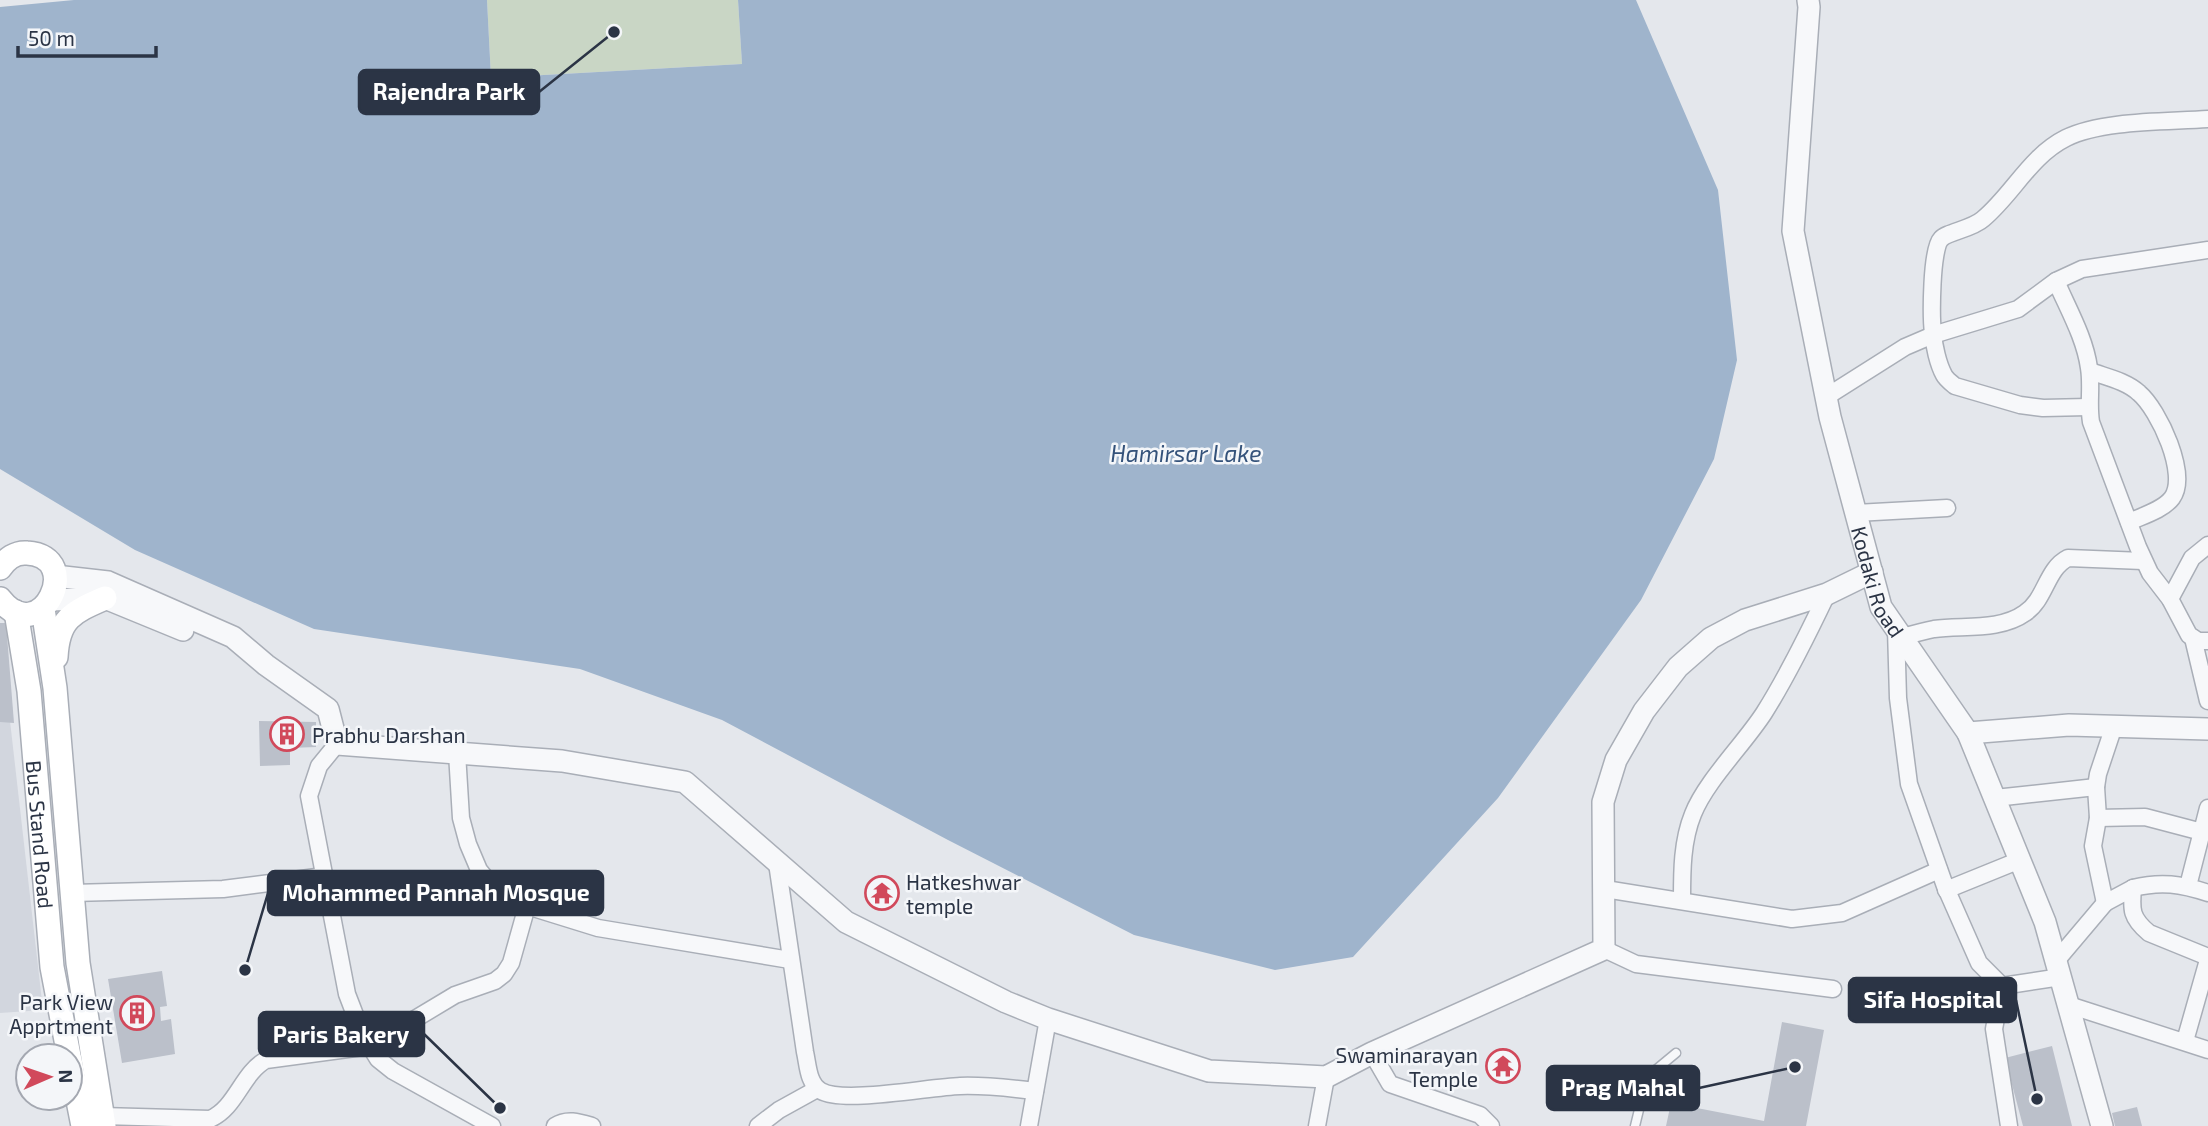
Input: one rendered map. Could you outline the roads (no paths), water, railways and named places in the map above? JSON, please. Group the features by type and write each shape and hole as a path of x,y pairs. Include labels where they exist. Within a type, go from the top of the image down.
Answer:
{"main road":[{"path":"0,568 11,557 10,551 38,555 52,567 55,576"},
{"name":"Bus Stand Road","path":"55,576 56,585 47,604 78,963 96,1123"},
{"name":"Bus Stand Road","path":"55,688 57,635 76,610 105,598"},
{"path":"4,603 26,614 47,604"},
{"name":"Bus Stand Road","path":"4,603 29,691 52,967 67,1042"},
{"name":"Bus Stand Road","path":"84,1093 96,1123"}],"street":[{"name":"Kodaki Road","path":"1808,0 1810,7 1793,231 1826,397 1856,513 1881,607 1968,733 1995,797 2045,922 2102,1126"},
{"path":"2088,407 2043,408 2020,405 1955,386 1944,376 1933,335 1934,259 1937,244 1946,234 1968,229 1981,221 2039,156 2067,137 2108,126 2208,119"},
{"path":"1826,397 1905,347 1933,335 2018,309 2056,281 2082,269 2208,250"},
{"path":"2056,281 2083,343 2090,371 2088,407 2098,444 2143,561 2171,600 2182,624 2200,640 2208,701"},
{"path":"2090,371 2121,382 2139,393 2152,407 2164,429 2175,464 2177,477 2173,497 2129,522"},
{"path":"1856,513 1947,508"},
{"path":"2171,600 2192,558 2208,545"},
{"path":"2002,986 1979,963 1939,870 1909,784 1898,698 1899,632 1982,626 2016,618 2035,606 2057,564 2067,558 2143,561"},
{"path":"1605,949 1603,802 1616,760 1644,711 1678,667 1711,638 1745,620 1827,594 1872,572"},
{"path":"55,576 108,582 233,637 265,665 328,709 337,744"},
{"path":"1682,900 1683,861 1693,815 1704,794 1764,713 1803,644 1827,594"},
{"path":"47,604 105,598 265,665"},
{"path":"1968,733 2069,725 2208,729"},
{"path":"2105,903 2093,846 2098,818 2096,788 2114,726"},
{"path":"337,744 562,761 685,782 846,922 1006,1002 1048,1019 1209,1071 1326,1077 1372,1053 1605,949 1636,964 1833,989"},
{"path":"337,744 319,766 309,796 347,994 378,1059 393,1071 492,1126"},
{"path":"457,753 461,818 467,844 479,870 498,893 527,906 598,928 790,960"},
{"path":"1995,797 2096,788"},
{"path":"2188,886 2208,808"},
{"path":"2098,818 2145,817 2202,832"},
{"path":"1947,890 2020,860"},
{"path":"777,863 805,1052 810,1078 817,1089 838,1096 958,1086 1035,1091"},
{"path":"1605,888 1792,919 1842,913 1939,870"},
{"path":"72,892 223,889 324,876"},
{"path":"2002,986 2059,969 2105,903 2133,888 2155,882 2188,886 2208,893"},
{"path":"2133,888 2134,918 2141,926 2149,933 2208,959 2185,1041"},
{"path":"96,1123 210,1119 222,1112 256,1065 266,1059 370,1046 455,995 484,986 504,974 511,963 527,906"},
{"path":"2002,986 1994,1029 2009,1126"},
{"path":"2069,1005 2208,1050"},
{"path":"1030,1126 1048,1019"},
{"path":"1372,1053 1390,1084 1479,1115 1491,1126"},
{"path":"1317,1126 1326,1077"},
{"path":"758,1126 779,1110 817,1089"},
{"path":"555,1126 565,1121 592,1126"}],"lane":[{"path":"1635,1126 1647,1077 1676,1053"}],"water":[{"name":"Hamirsar Lake","path":"74,0 487,0 491,78 742,64 738,0 1636,0 1718,190 1737,360 1714,459 1641,600 1498,798 1353,957 1275,970 1134,935 722,720 580,669 314,629 135,550 0,469 0,7"}],"place":[{"name":"Rajendra Park","path":"614,32"},
{"name":"Prabhu Darshan","path":"287,734"},
{"name":"Hatkeshwar temple","path":"882,893"},
{"name":"Mohammed Pannah Mosque","path":"245,970"},
{"name":"Park View Apprtment","path":"137,1013"},
{"name":"Swaminarayan Temple","path":"1503,1066"},
{"name":"Prag Mahal","path":"1795,1067"},
{"name":"Sifa Hospital","path":"2037,1099"},
{"name":"Paris Bakery","path":"500,1108"}]}
